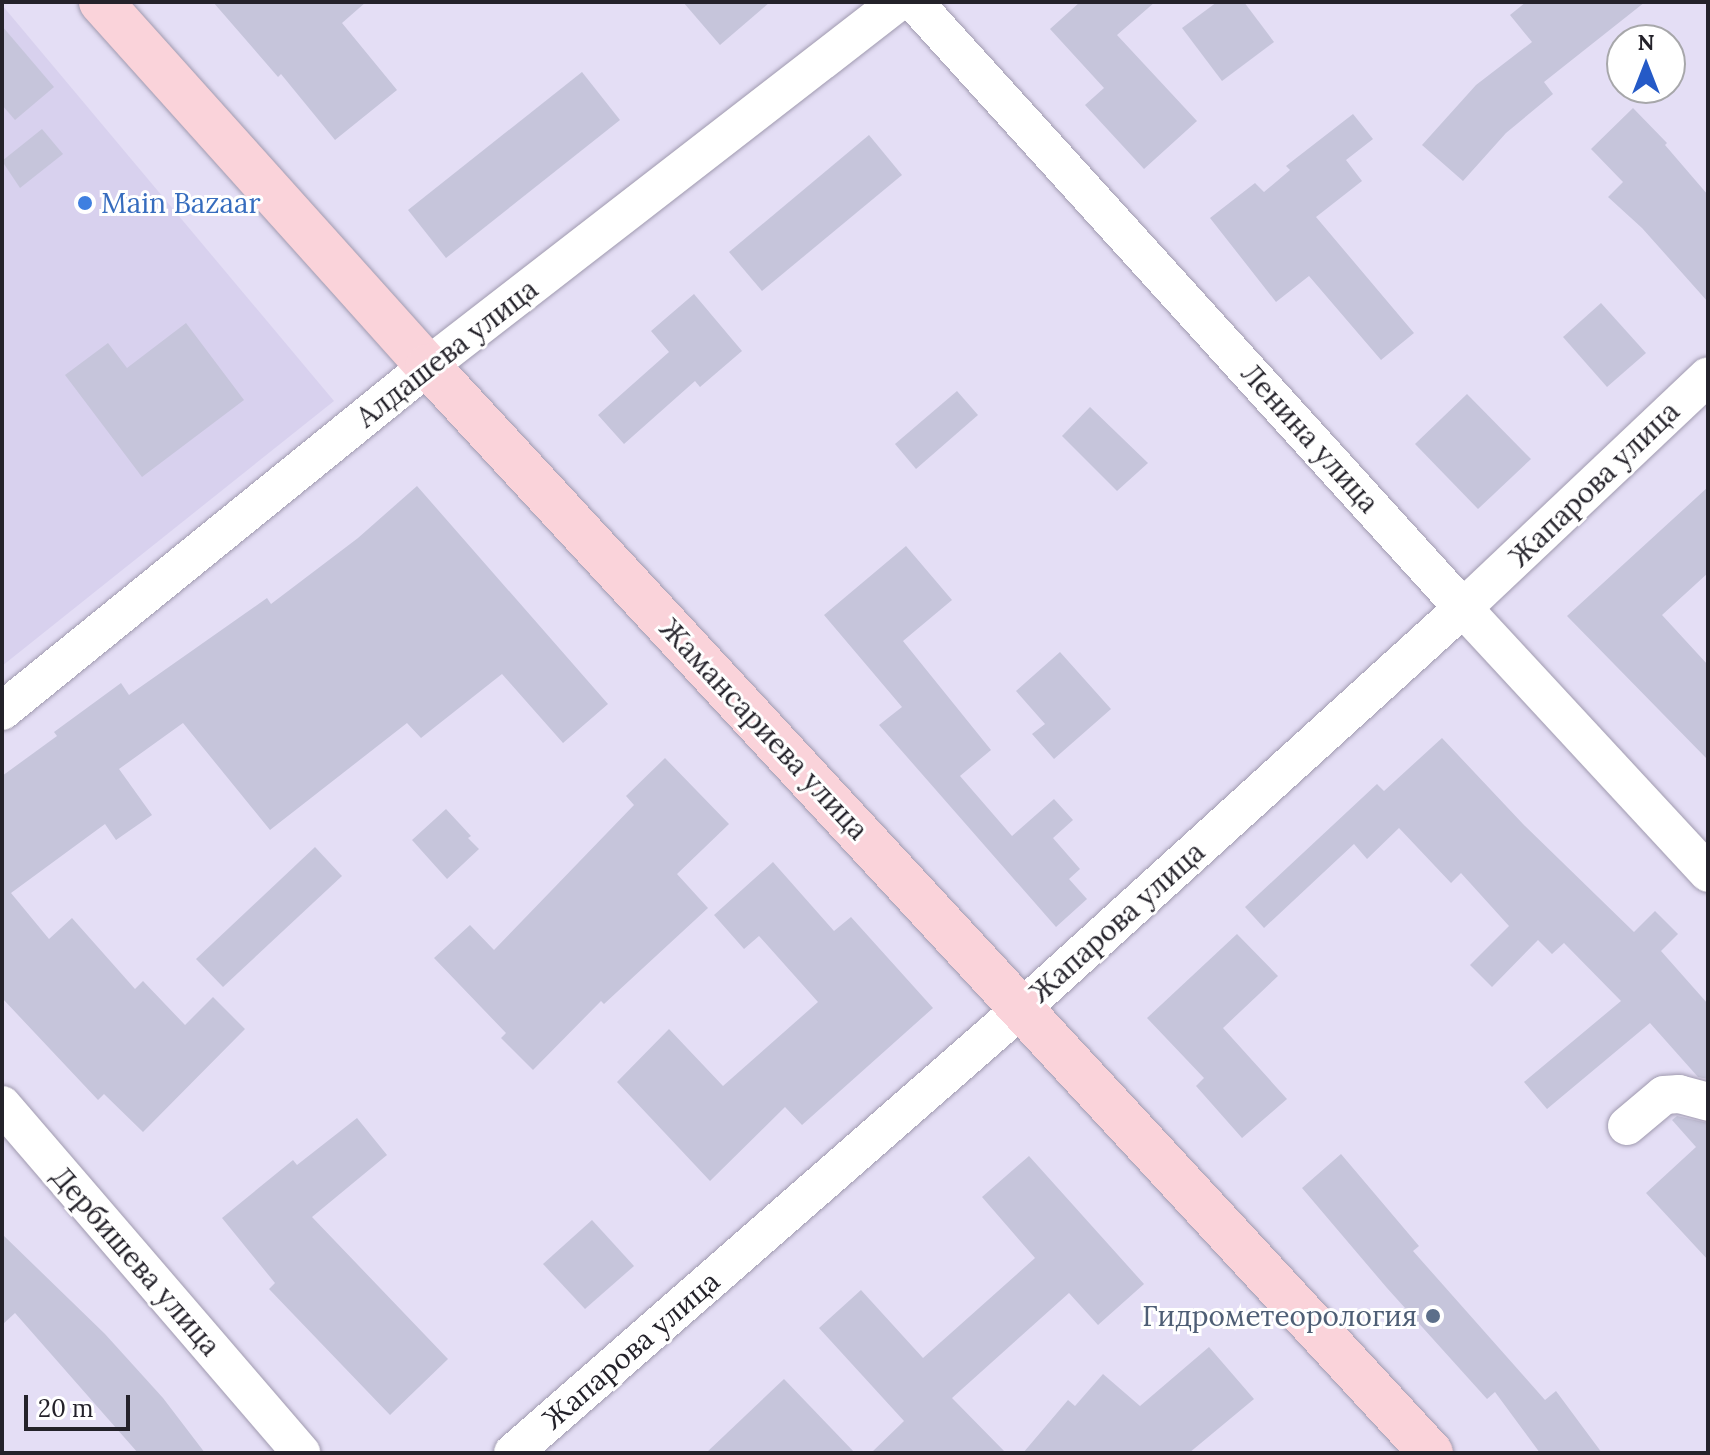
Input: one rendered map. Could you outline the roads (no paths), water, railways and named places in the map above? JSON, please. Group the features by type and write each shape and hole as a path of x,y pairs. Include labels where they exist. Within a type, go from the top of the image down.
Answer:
{"main road":[{"name":"Жамансариева улица","path":"101,2 428,366 1431,1453"}],"street":[{"name":"Алдашева улица","path":"2,711 428,366 898,2"},
{"name":"Ленина улица","path":"914,2 1463,608 1708,873"},
{"name":"Жапарова улица","path":"513,1453 1021,1009 1463,608 1708,376"},
{"path":"1627,1126 1664,1095 1679,1094 1708,1102"},
{"name":"Дербишева улица","path":"2,1105 301,1453"}],"place":[{"name":"Main Bazaar","path":"85,203"},
{"name":"Гидрометеорология","path":"1433,1316"}]}
